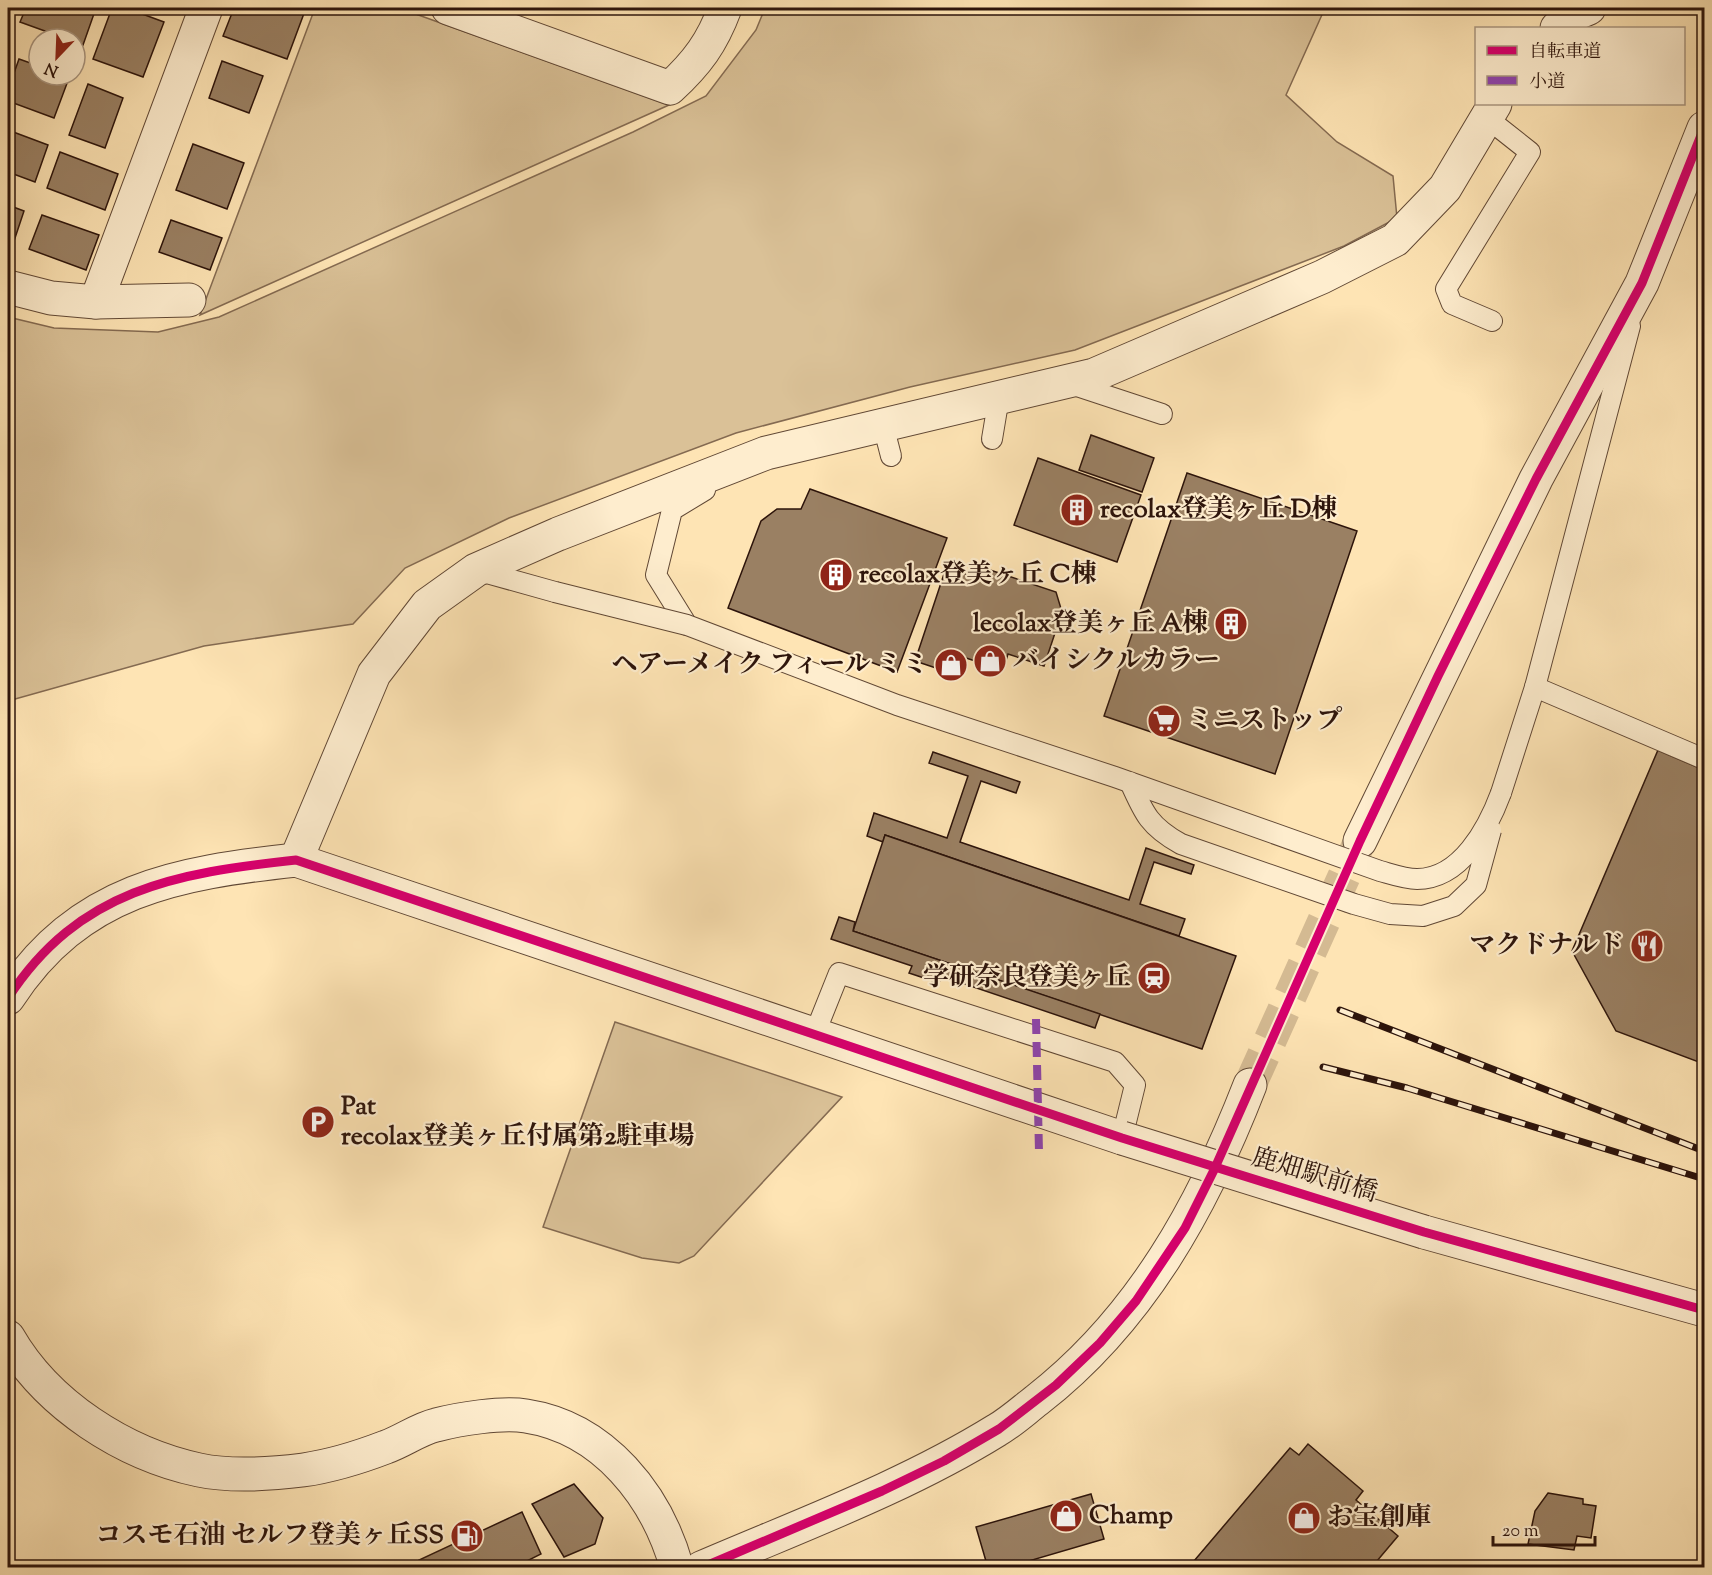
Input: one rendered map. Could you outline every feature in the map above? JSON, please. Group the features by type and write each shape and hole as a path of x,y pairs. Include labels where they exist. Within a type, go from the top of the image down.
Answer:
{"street":[{"path":"96,302 206,8"},
{"path":"448,8 670,88 696,64 716,32 725,8"},
{"path":"1558,27 1570,16 1589,8"},
{"path":"8,998 26,970 60,935 114,901 176,878 231,867 296,860 374,674 427,605 476,570 558,534 766,453 1094,375 1322,277 1395,240 1445,188 1491,111"},
{"path":"1360,841 1531,489 1642,283 1704,128"},
{"path":"8,287 51,298 96,302 189,300"},
{"name":"鹿畑駅前橋","path":"296,860 1122,1138 1424,1232 1704,1310"},
{"path":"701,1568 882,1491 944,1461 999,1429 1056,1385 1100,1343 1136,1301 1185,1228 1214,1170 1250,1085"},
{"path":"8,1337 22,1363 73,1410 118,1441 164,1460 201,1470 256,1473 304,1470 347,1460 387,1447 434,1425 478,1418 525,1416 573,1431 600,1446 624,1470 645,1497 670,1544 677,1568"}],"lane":[{"path":"1491,111 1530,152 1446,289 1452,304 1492,321"},
{"path":"476,570 687,626 897,705 1130,782 1380,871 1417,879 1445,872 1472,848 1493,815 1535,687 1642,283"},
{"path":"1065,382 1162,414"},
{"path":"992,439 999,397"},
{"path":"883,425 891,456"},
{"path":"687,626 656,575 672,510 766,453"},
{"path":"1535,687 1704,759"},
{"path":"1569,701 1581,700 1704,752"},
{"path":"1130,782 1143,812 1159,832 1181,844 1354,904 1390,914 1424,916 1454,906 1476,885 1501,793"},
{"path":"814,1033 839,973 1115,1062 1135,1085 1122,1138"}],"shaded area":[{"path":"315,8 399,8 669,105 200,315"},
{"path":"765,8 1325,8 1286,95 1337,142 1393,176 1397,218 1344,246 1075,350 910,387 736,433 509,518 405,568 353,624 204,646 8,701 8,317 54,328 158,332 219,317 633,132 706,96 756,30"},
{"path":"615,1022 842,1097 694,1256 679,1263 642,1258 543,1227"}],"building":[{"path":"26,8 96,8 87,34 87,27 34,27 20,22"},
{"path":"112,8 126,8 164,22 143,77 93,59"},
{"path":"234,8 306,8 287,59 223,36"},
{"path":"19,59 27,62 27,87 66,87 54,118 8,101 8,90"},
{"path":"222,61 263,76 249,113 209,98"},
{"path":"88,84 123,98 105,148 69,135"},
{"path":"8,130 48,145 35,182 8,172"},
{"path":"193,144 244,163 227,209 176,190"},
{"path":"60,152 118,174 105,210 47,188"},
{"path":"8,205 24,211 13,244 8,242"},
{"path":"42,215 99,235 86,270 29,249"},
{"path":"171,220 222,238 210,270 159,252"},
{"path":"1091,435 1154,458 1142,492 1079,470"},
{"name":"recolax登美ヶ丘 D棟","path":"1038,458 1141,495 1117,562 1014,525"},
{"name":"lecolax登美ヶ丘 A棟","path":"1187,473 1357,531 1275,774 1104,716"},
{"name":"recolax登美ヶ丘 C棟","path":"810,489 947,538 897,672 728,608 761,521 777,509 801,509"},
{"path":"946,568 983,580 987,569 1056,592 1062,612 1044,666 1008,654 1003,670 966,658 960,676 915,661"},
{"path":"1658,750 1704,770 1704,1064 1616,1031 1572,951"},
{"path":"933,752 1020,782 1016,793 981,781 960,842 1129,900 1146,848 1194,865 1191,874 1154,862 1140,904 1185,919 1179,936 885,835 883,842 867,836 874,813 947,838 968,776 929,763"},
{"path":"885,835 1236,956 1202,1049 853,931"},
{"path":"839,917 855,922 853,931 1100,1014 1095,1028 941,976 939,983 909,973 912,966 831,939"},
{"name":"お宝創庫","path":"1308,1444 1363,1491 1356,1500 1398,1536 1371,1568 1188,1568 1290,1448 1299,1455"},
{"path":"574,1484 603,1518 595,1544 564,1557 532,1504"},
{"path":"1548,1493 1583,1499 1583,1504 1596,1506 1591,1538 1577,1536 1574,1550 1528,1544 1535,1511"},
{"path":"1091,1494 1104,1539 1005,1568 988,1568 976,1527"},
{"path":"522,1512 541,1554 513,1568 423,1568 419,1560"}],"tunnel":[{"path":"1250,1085 1360,841"}],"railway":[{"path":"1340,1010 1704,1151"},
{"path":"1323,1067 1407,1088 1704,1179"}],"marked path":[{"path":"1036,1019 1039,1152"}],"cycle path":[{"path":"701,1568 882,1491 944,1461 999,1429 1056,1385 1100,1343 1136,1301 1185,1228 1214,1170 1360,841 1438,676 1536,479 1642,283 1704,128"},
{"path":"8,998 36,961 66,932 99,910 134,893 210,872 296,860 1122,1138 1424,1232 1704,1310"}],"place":[{"name":"recolax登美ヶ丘 D棟","path":"1077,510"},
{"name":"recolax登美ヶ丘 C棟","path":"836,575"},
{"name":"lecolax登美ヶ丘 A棟","path":"1231,624"},
{"name":"バイシクルカラー","path":"990,661"},
{"name":"ヘアーメイク フィール ミミ","path":"951,665"},
{"name":"ミニストップ","path":"1164,721"},
{"name":"マクドナルド","path":"1647,946"},
{"name":"学研奈良登美ヶ丘","path":"1154,978"},
{"name":"Pat recolax登美ヶ丘付属第2駐車場","path":"318,1122"},
{"name":"Champ","path":"1066,1516"},
{"name":"お宝創庫","path":"1304,1518"},
{"name":"コスモ石油 セルフ登美ヶ丘SS","path":"467,1536"}]}
